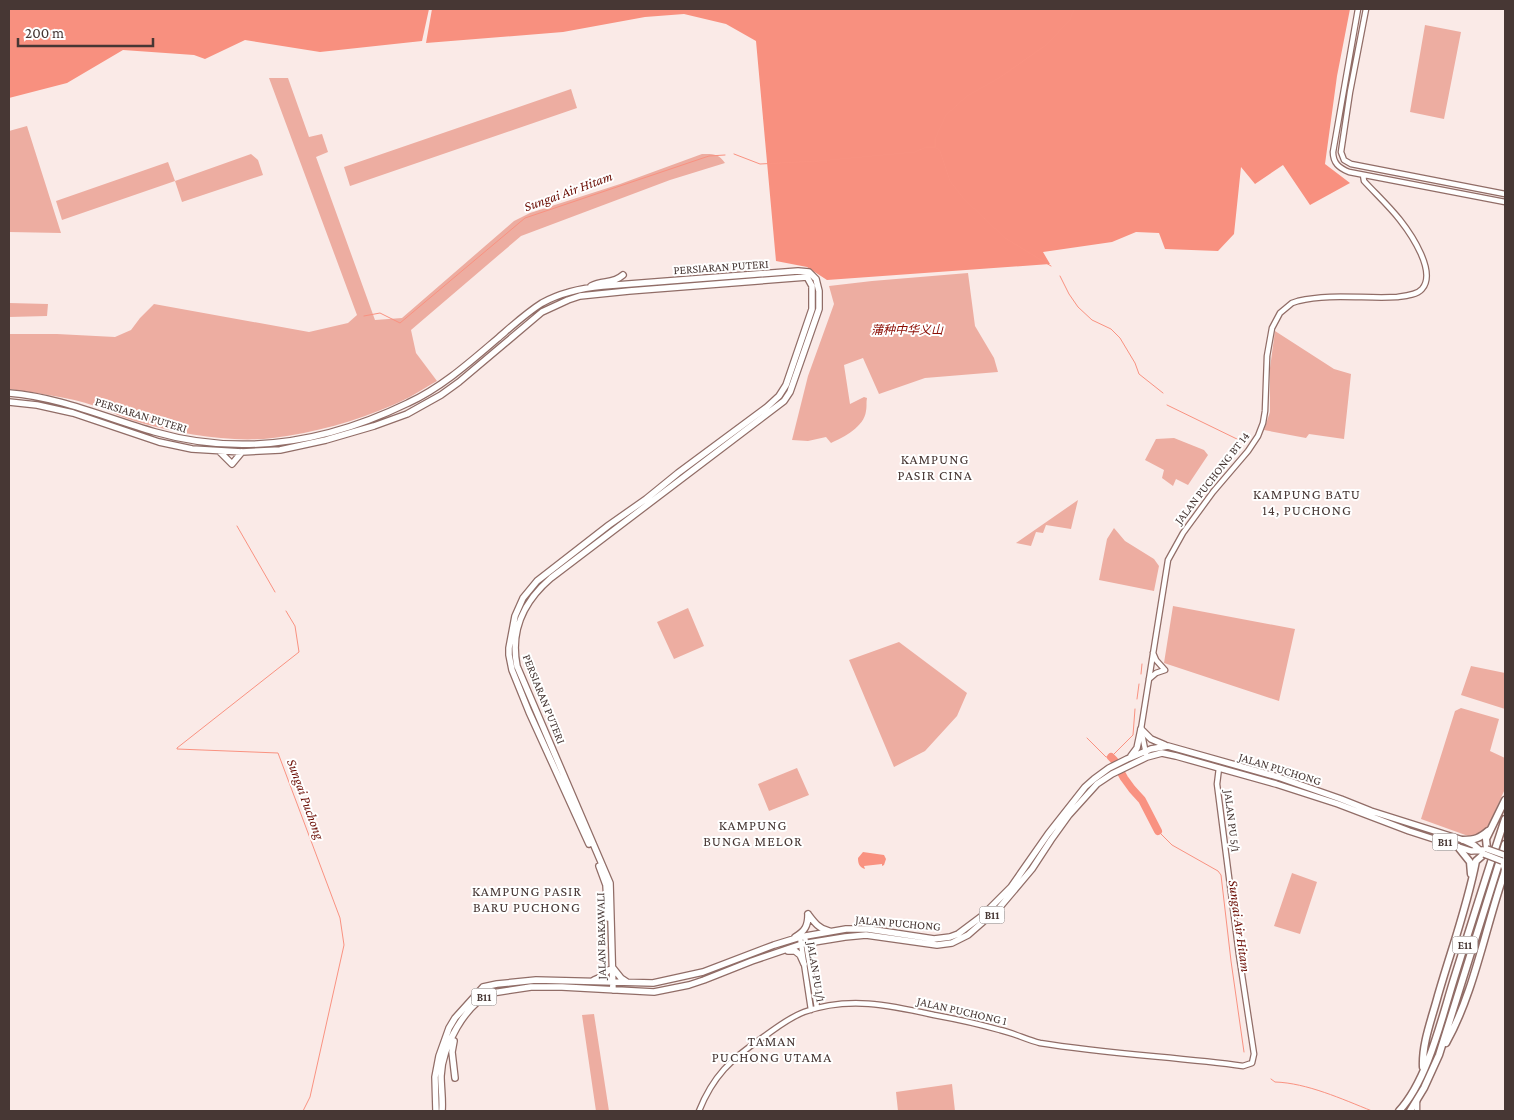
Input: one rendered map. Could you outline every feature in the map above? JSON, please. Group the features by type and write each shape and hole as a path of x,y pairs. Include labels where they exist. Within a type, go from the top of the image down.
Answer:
{"highway":[{"path":"1424,1070 1423,1055 1431,1020 1470,890 1476,861 1484,851 1486,839 1505,800"},
{"name":"E11","path":"1399,1111 1405,1104 1432,1052 1505,819"},
{"path":"1463,840 1480,838 1491,828"},
{"name":"E11","path":"1410,1111 1430,1077 1439,1055 1505,844"},
{"path":"1458,847 1470,862 1470,890"},
{"path":"1439,1055 1452,1033 1460,1013 1505,869 1504,857"},
{"path":"1499,890 1505,882"}],"main road":[{"name":"PERSIARAN PUTERI","path":"9,393 66,404 170,436 240,445 283,443 321,435 362,422 410,402 451,376 541,304 570,292 587,288 809,272 816,279 819,290 817,315 790,392 784,402 551,578 536,593 523,612 515,638 517,666 571,799"},
{"path":"587,288 598,282 617,280 622,275"},
{"name":"PERSIARAN PUTERI","path":"9,402 37,404 73,413 136,435 192,449 230,452 280,450 312,444 374,426 407,414 459,382 542,312 580,296 807,277 812,286 812,309 786,385 779,396 538,581 523,598 518,607 510,641 509,655 511,666 526,705 571,799"},
{"path":"214,443 230,452 240,445"},
{"path":"220,451 232,464 242,452"},
{"path":"1141,729 1151,739 1168,746"},
{"path":"1126,762 1137,748 1141,729"},
{"name":"JALAN PUCHONG","path":"442,1111 441,1075 443,1064 457,1027 470,1008 492,993 531,987 654,992 689,985 784,951 803,940 846,929 868,929 934,939 950,937 958,934 982,916 1011,887 1048,834 1085,787 1126,762 1146,754 1156,747 1168,746 1278,778 1463,840 1484,851 1504,857"},
{"name":"JALAN PUCHONG","path":"1146,754 1162,753 1219,768 1338,804 1458,847 1471,851 1484,851"},
{"name":"JALAN PUCHONG","path":"436,1111 436,1066 442,1046 455,1018 483,987 536,980 652,983 703,972 782,943 803,940 866,935 937,946 952,943 960,940 1000,907 1032,869 1074,809 1111,771"},
{"name":"JALAN BAKAWALI","path":"571,799 606,884 611,990"},
{"path":"782,943 801,934 806,929 808,914 823,930 834,931"},
{"path":"784,951 795,951 800,955 804,964"},
{"path":"589,981 601,977 611,968 628,983"},
{"path":"456,1078 452,1052 457,1027"}],"street":[{"path":"1358,9 1332,152 1335,162 1339,167 1349,172 1505,202"},
{"path":"1366,9 1341,152 1344,160 1364,167 1505,194"},
{"name":"JALAN PUCHONG BT 14","path":"1146,754 1141,729 1168,560 1181,536 1212,492 1248,451 1258,436 1263,423 1266,356 1272,328 1280,313 1292,303 1303,300 1347,297 1399,297 1420,291 1424,287 1426,270 1417,246 1401,221 1364,181 1362,175"},
{"path":"1148,680 1153,675 1164,670 1156,660 1153,652"},
{"name":"JALAN PU 5/1","path":"1219,768 1217,784 1240,963 1254,1054"},
{"name":"JALAN PU 1/1","path":"803,940 804,964 811,1010"},
{"name":"JALAN PU 1/1","path":"803,940 817,1008"},
{"name":"JALAN PUCHONG 1","path":"699,1111 705,1096 722,1071 745,1050 783,1023 817,1008 864,1002 1001,1030 1037,1042 1124,1054 1243,1066 1252,1063 1254,1054"},
{"path":"1417,1111 1418,1099"}],"green space":[{"path":"1425,25 1461,32 1444,119 1410,112"},
{"path":"269,78 288,78 309,137 322,134 328,152 316,157 375,320 402,318 514,221 530,213 620,184 702,154 715,155 720,157 725,163 670,180 521,236 411,330 416,353 437,381 399,403 350,421 319,430 273,438 224,438 189,434 156,427 74,400 9,389 9,334 115,337 131,330 154,304 309,332 348,323 357,315"},
{"path":"571,89 577,108 350,186 344,167"},
{"path":"27,126 61,233 9,232 9,131"},
{"path":"251,154 258,160 263,175 182,202 175,181"},
{"path":"168,162 175,181 62,220 56,201"},
{"name":"蒲种中华义山","path":"968,273 975,326 994,358 998,372 925,378 879,394 863,358 844,365 850,404 864,397 867,398 862,422 847,434 831,443 826,437 808,441 792,440 808,376 834,304 829,286"},
{"path":"9,303 48,304 47,316 9,317"},
{"path":"1275,331 1334,369 1351,374 1344,439 1309,434 1306,438 1264,430 1270,412 1270,368"},
{"path":"1174,438 1204,450 1208,455 1188,485 1176,479 1173,486 1162,478 1164,470 1145,460 1156,439"},
{"path":"1078,500 1071,529 1046,525 1043,533 1036,532 1031,546 1016,543"},
{"path":"1114,528 1125,541 1154,559 1159,566 1154,591 1099,580 1107,539"},
{"path":"1173,606 1295,629 1279,701 1164,663"},
{"path":"688,608 704,646 674,659 657,622"},
{"path":"899,642 967,693 957,716 925,751 894,767 849,660"},
{"path":"1471,666 1505,673 1505,709 1461,695"},
{"path":"1461,708 1499,719 1490,751 1505,758 1505,789 1489,824 1483,832 1471,837 1421,819 1455,711"},
{"path":"797,768 809,795 769,811 758,784"},
{"path":"1292,873 1317,882 1300,934 1274,926"},
{"path":"594,1014 609,1111 596,1111 582,1015"},
{"path":"952,1084 955,1111 898,1111 896,1092"}],"shaded area":[{"path":"9,9 429,9 422,41 320,52 245,40 205,59 194,55 123,50 67,83 9,98"},
{"path":"432,9 1350,9 1337,76 1325,164 1350,183 1310,205 1283,165 1255,184 1241,167 1234,234 1218,251 1165,249 1159,233 1136,232 1112,242 1043,252 1050,264 827,280 807,267 776,261 756,41 726,24 684,14 645,17 563,32 426,43"},
{"path":"863,852 884,855 886,859 884,865 864,866 865,869 863,868 859,865 858,858"}],"waterway":[{"path":"935,147 935,139 946,115 967,96 999,78 1046,45 1070,20 1074,9"},
{"name":"Sungai Air Hitam","path":"734,154 760,164 819,161 915,152 926,147 935,147 940,151 950,181 964,199 1005,238 1051,266"},
{"name":"Sungai Air Hitam","path":"364,316 380,313 400,323 525,218 709,156 725,155"},
{"name":"Sungai Air Hitam","path":"1060,276 1078,307 1092,320 1111,329 1120,338 1135,363 1139,374 1163,393"},
{"name":"Sungai Air Hitam","path":"1167,405 1241,441"},
{"name":"Sungai Puchong","path":"237,526 275,592"},
{"name":"Sungai Puchong","path":"286,611 295,626 299,652 177,749 278,753 340,918 344,945 310,1097 303,1111"},
{"name":"Sungai Air Hitam","path":"1141,674 1142,664"},
{"name":"Sungai Air Hitam","path":"1137,699 1139,684"},
{"name":"Sungai Air Hitam","path":"1087,738 1106,757 1111,757 1133,735 1135,709"},
{"name":"Sungai Air Hitam","path":"1111,757 1124,778 1142,800 1158,831"},
{"name":"Sungai Air Hitam","path":"1158,831 1172,845 1218,871 1221,875 1244,1052"},
{"name":"Sungai Air Hitam","path":"1271,1079 1275,1082 1299,1085 1324,1092 1372,1111"}],"district":[{"name":"KAMPUNG PASIR CINA","path":"935,468"},
{"name":"KAMPUNG BATU 14, PUCHONG","path":"1307,502"},
{"name":"KAMPUNG BUNGA MELOR","path":"753,834"},
{"name":"KAMPUNG PASIR BARU PUCHONG","path":"527,900"},
{"name":"TAMAN PUCHONG UTAMA","path":"772,1050"}]}
